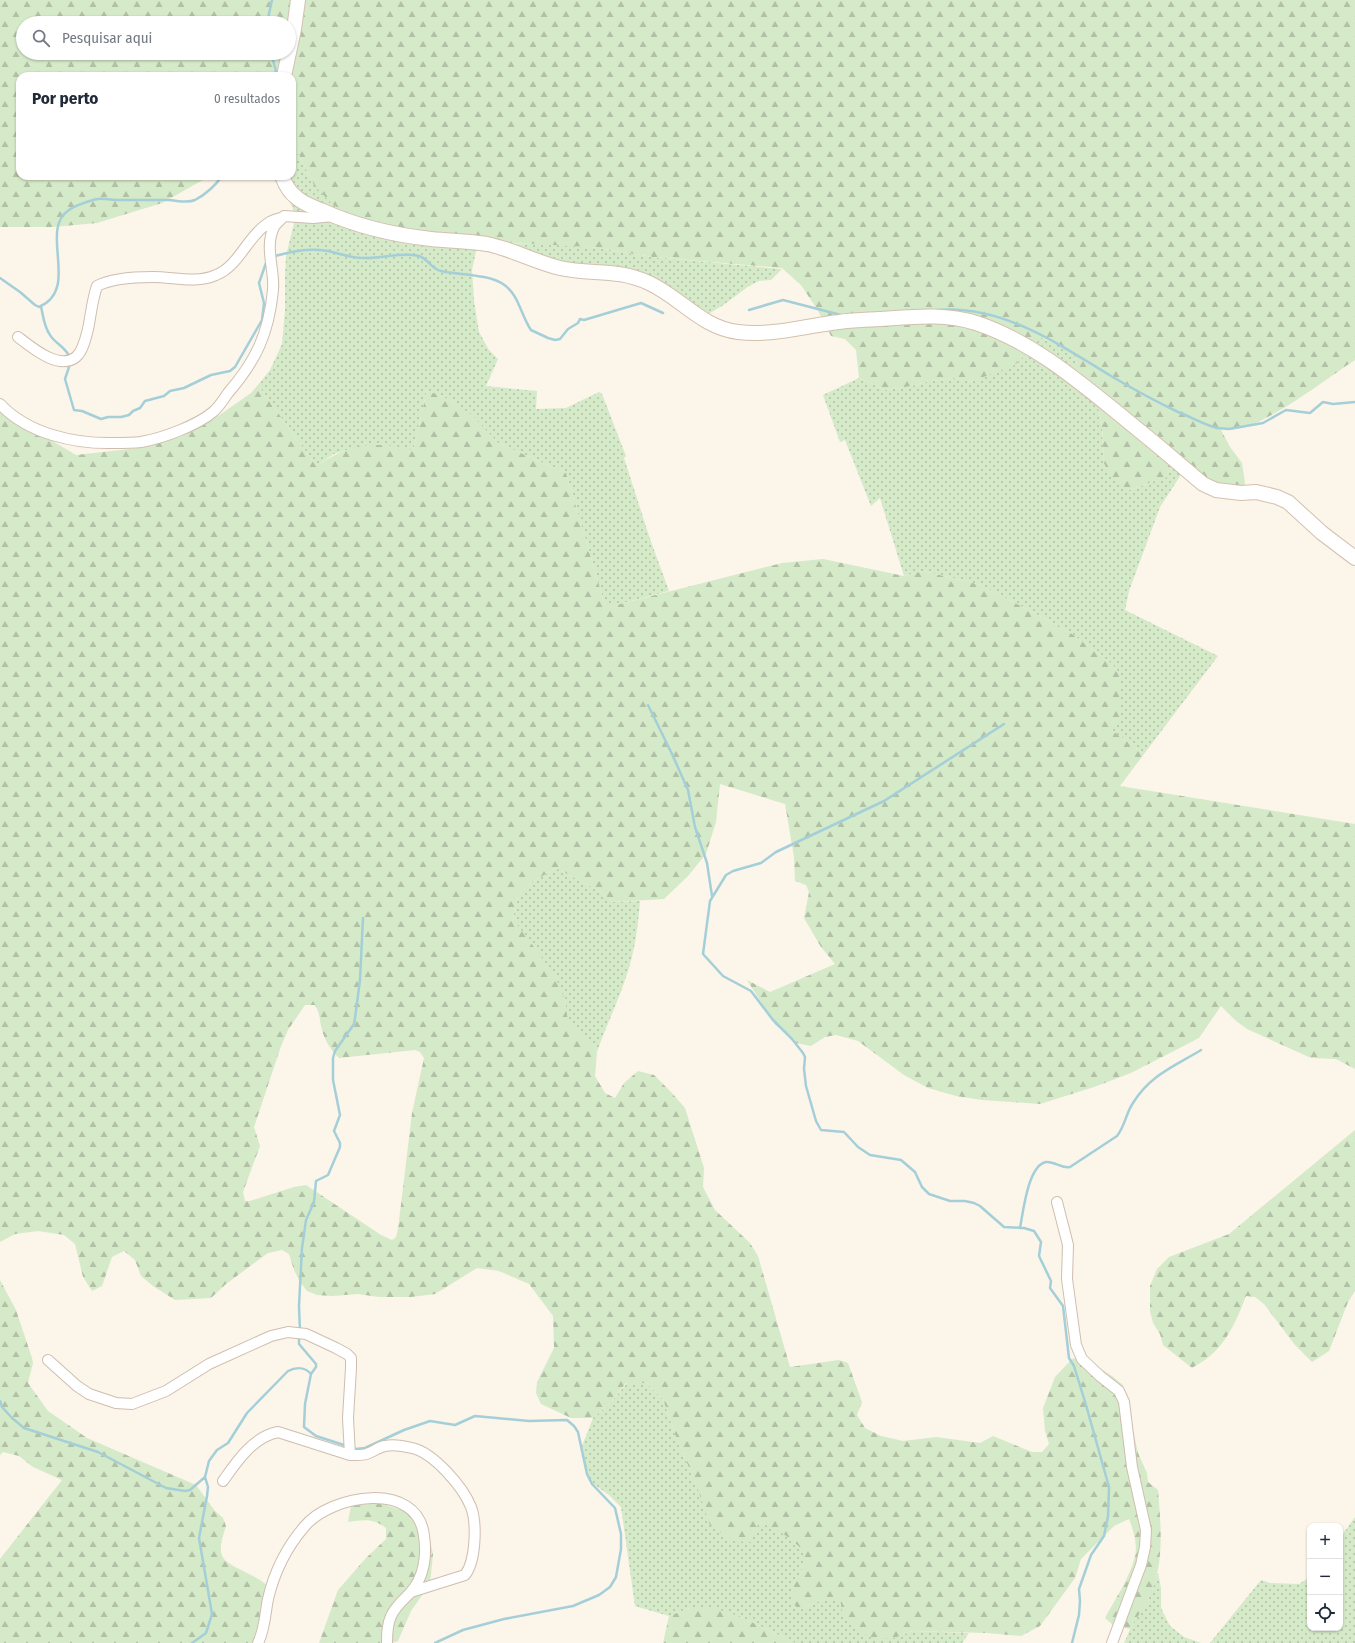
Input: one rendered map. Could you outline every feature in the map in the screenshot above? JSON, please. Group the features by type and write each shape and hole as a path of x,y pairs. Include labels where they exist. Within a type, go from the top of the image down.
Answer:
{"street":[{"path":"296,16 298,0"},
{"path":"285,72 287,60"},
{"path":"284,180 290,191 298,199 333,216 403,234 489,245 509,250 557,267 572,270 618,272 634,277 650,283 669,294 708,322 724,329 738,332 779,332 839,322 915,316 944,317 973,322 990,328 1027,347 1062,369 1095,394 1203,484 1216,490 1241,493 1256,492 1277,497 1288,502 1322,532 1355,558"},
{"path":"18,337 36,351 50,359 64,362 76,357 83,346 88,329 93,297 97,286 107,281 125,279 152,277 199,279 216,276 228,269 261,229 268,223 284,216 313,218 333,216"},
{"path":"0,404 25,424 57,437 88,443 140,442 182,430 213,412 245,373 258,351 266,331 273,288 271,238 274,227 284,216"},
{"path":"1057,1202 1068,1245 1066,1279 1076,1345 1082,1359 1089,1367 1114,1386 1122,1396 1132,1467 1146,1530 1145,1548 1141,1565 1112,1643"},
{"path":"48,1360 77,1386 89,1394 116,1402 132,1404 166,1391 209,1364 271,1336 288,1332 306,1334 348,1354 350,1358 352,1368 348,1418 350,1455"},
{"path":"223,1481 241,1456 271,1434 278,1432 350,1455 368,1454 386,1446 398,1445 420,1450 437,1462 456,1483 471,1508 474,1546 470,1569 465,1575 411,1592"},
{"path":"258,1643 264,1626 266,1609 272,1584 277,1571 286,1554 305,1526 318,1513 333,1505 359,1498 387,1500 409,1507 418,1516 423,1525 425,1561 419,1579 411,1592 390,1617 387,1629 387,1643"}],"green space":[{"path":"0,0 1355,0 1355,360 1296,400 1263,420 1236,429 1220,428 1230,447 1242,463 1245,483 1243,494 1227,493 1175,463 1164,480 1157,480 1130,490 1114,481 1104,463 1102,426 1095,397 1081,377 1073,352 1041,337 1027,354 1013,366 970,382 955,378 930,381 886,390 859,378 856,350 845,339 831,336 817,309 801,285 782,268 653,257 591,247 421,238 348,215 331,203 314,185 296,152 296,72 16,72 16,180 203,180 162,203 97,223 53,227 0,227"},
{"path":"296,152 314,185 478,242 472,270 474,301 479,332 489,350 498,359 486,386 537,391 536,409 566,408 599,392 602,394 626,456 624,458 649,536 669,591 616,605 605,605 566,473 498,443 472,416 450,400 427,390 413,451 354,448 334,454 316,466 258,385 270,370 282,344 285,311 286,256 294,223 293,209 281,180 296,180"},
{"path":"490,243 547,244 591,247 653,257 782,269 771,280 759,281 749,286 722,306 705,316 678,298 624,281 602,280 580,276"},
{"path":"1040,337 1073,352 1081,377 1095,397 1099,411 1102,426 1104,463 1130,490 1157,480 1164,480 1175,463 1186,467 1160,507 1129,591 1125,610 1218,656 1144,754 1109,728 1119,673 1112,664 1068,631 981,585 923,571 904,576 880,498 871,506 845,440 840,442 823,395 859,378 886,390 930,381 955,378 971,382 1027,354"},
{"path":"258,385 316,466 344,451 362,446 393,446 406,448 413,451 427,390 450,400 472,415 498,443 566,473 605,605 616,605 782,563 823,559 904,576 923,571 981,585 1068,631 1112,664 1119,673 1120,719 1109,728 1144,754 1120,786 1355,824 1355,1069 1336,1059 1311,1058 1247,1029 1235,1020 1221,1006 1199,1038 1131,1073 1094,1087 1040,1104 982,1100 956,1096 928,1088 904,1075 858,1041 836,1035 825,1037 811,1046 796,1043 775,1024 747,980 770,992 835,964 821,947 804,918 809,892 806,885 795,881 794,857 785,804 720,784 716,822 706,854 688,876 664,899 613,902 594,888 556,868 525,888 516,901 513,919 554,974 565,1000 568,1022 594,1045 597,1052 595,1076 605,1093 615,1098 624,1083 638,1071 654,1075 685,1108 704,1168 703,1187 715,1210 750,1243 758,1256 790,1367 839,1360 848,1363 862,1402 857,1415 865,1428 881,1436 903,1441 936,1437 980,1443 993,1436 1032,1452 1042,1452 1049,1444 1045,1431 1043,1408 1055,1377 1072,1359 1082,1357 1112,1376 1123,1385 1138,1453 1147,1473 1148,1482 1158,1490 1161,1532 1157,1574 1153,1587 1146,1604 1130,1629 1114,1626 1105,1618 1126,1580 1133,1564 1136,1552 1133,1532 1129,1519 1114,1526 1081,1559 1075,1578 1040,1626 1021,1636 986,1633 912,1631 897,1637 876,1640 853,1628 843,1615 840,1600 822,1600 799,1610 791,1601 791,1586 801,1573 805,1553 784,1534 759,1522 751,1542 733,1541 710,1525 696,1484 676,1437 663,1399 647,1383 626,1383 610,1403 593,1418 571,1418 541,1404 536,1393 537,1382 554,1348 553,1316 529,1284 499,1271 477,1268 435,1294 411,1297 379,1297 358,1294 332,1296 317,1295 307,1291 300,1282 289,1254 282,1250 268,1253 226,1284 211,1298 175,1300 153,1286 141,1276 135,1260 124,1251 112,1257 102,1286 92,1291 83,1277 75,1244 64,1235 38,1231 15,1234 0,1242 0,399 32,429 76,455 138,448 180,437 214,419 251,393","holes":["305,1005 315,1005 325,1038 331,1049 339,1058 415,1050 420,1052 424,1058 412,1113 398,1229 396,1237 392,1240 381,1235 306,1185 294,1187 250,1201 245,1201 243,1192 260,1146 254,1127 281,1046 288,1030"]},
{"path":"556,868 594,888 613,902 640,901 636,939 632,958 597,1052 594,1045 567,1022 565,1000 513,919 516,901 521,892 533,882"},
{"path":"1355,1130 1355,1291 1348,1302 1329,1351 1312,1362 1295,1345 1264,1304 1255,1297 1246,1296 1236,1320 1222,1343 1210,1356 1192,1368 1163,1345 1160,1334 1153,1323 1150,1311 1150,1286 1157,1269 1169,1257 1229,1234"},
{"path":"0,1280 16,1310 32,1358 33,1363 28,1383 48,1411 87,1438 196,1485 215,1511 223,1518 226,1526 221,1545 223,1557 232,1565 256,1578 275,1591 264,1632 258,1643 0,1643 0,1559 62,1480 33,1467 19,1456 3,1452 0,1455"},
{"path":"627,1383 647,1383 663,1399 676,1437 696,1484 759,1522 777,1529 794,1540 806,1553 801,1573 791,1586 799,1610 822,1600 840,1600 841,1606 887,1638 897,1637 912,1631 969,1633 962,1643 795,1643 739,1616 690,1608 669,1616 635,1606 621,1507 609,1495 589,1481 582,1446 593,1418 610,1403"},
{"path":"379,1503 405,1511 428,1532 433,1554 430,1584 411,1611 398,1641 392,1643 319,1643 338,1590 366,1558 386,1539 386,1528 377,1523 364,1520 348,1522 351,1506"},
{"path":"1355,1517 1355,1643 1210,1643 1261,1580 1270,1583 1299,1584 1307,1579 1307,1631 1343,1631 1343,1534"},
{"path":"1158,1573 1161,1588 1161,1608 1170,1626 1184,1637 1201,1643 1124,1643 1132,1625 1148,1600"},
{"path":"709,1607 739,1616 795,1643 663,1643 669,1616 690,1608"}],"waterway":[{"path":"269,16 272,0"},
{"path":"273,60 276,72"},
{"path":"0,278 39,307 51,298 57,287 59,274 57,231 61,219 69,210 83,203 100,199 192,201 206,193 219,180"},
{"path":"275,256 295,251 307,250 328,251 357,258 400,255 419,256 438,270 490,278 503,284 513,293 531,330 555,340 560,339 568,329 578,323 580,319 584,320 641,303 663,313"},
{"path":"69,367 65,379 74,410 82,411 101,419 129,415 133,411 140,408 145,401 164,396 170,391 184,388 211,375 230,371 235,367 262,320 264,303 259,283 266,263"},
{"path":"749,310 783,300 841,315"},
{"path":"41,306 48,332 68,354"},
{"path":"938,310 962,310 985,314 1007,320 1029,329 1071,351 1119,381 1152,399 1212,427 1229,429 1263,423 1286,410 1310,413 1323,402 1333,404 1355,402"},
{"path":"648,705 688,790 695,827 707,863 712,896"},
{"path":"1004,724 884,801 776,852 761,863 733,871 726,875 710,901 703,954 723,976 751,991 773,1020 792,1039 803,1053 805,1057 804,1069 806,1086 816,1121 821,1130 844,1132 858,1147 870,1155 901,1160 915,1172 922,1187 929,1194 950,1201 965,1201 974,1203 980,1206 1004,1227 1024,1228 1034,1231 1041,1242 1039,1256 1051,1281 1050,1288 1063,1306 1069,1358 1074,1366 1109,1487 1108,1516 1104,1536 1091,1555 1079,1589 1079,1615 1072,1643"},
{"path":"300,1331 299,1306 302,1248 306,1220 314,1202 316,1181 328,1175 340,1147 340,1143 334,1131 340,1115 333,1080 333,1058 335,1051 354,1024 360,980 363,918"},
{"path":"1020,1228 1027,1190 1035,1171 1040,1165 1049,1162 1064,1167 1070,1167 1117,1136 1131,1107 1147,1085 1164,1072 1201,1050"},
{"path":"299,1336 299,1344 316,1364 316,1367 311,1374"},
{"path":"0,1401 2,1407 24,1428 98,1452 166,1488 185,1491 190,1490 205,1477 209,1461 217,1450 228,1443 247,1413 288,1371 300,1368 311,1374"},
{"path":"311,1374 305,1404 304,1427 316,1436 347,1446"},
{"path":"352,1448 365,1448 404,1430 430,1421 455,1425 475,1416 529,1421 567,1420 578,1432 587,1474 592,1484 615,1508 621,1534 621,1549 616,1577 610,1587 599,1595 573,1606 504,1619 463,1630 435,1643"},
{"path":"192,1643 206,1633 212,1614 199,1538 208,1487 205,1477"}]}
